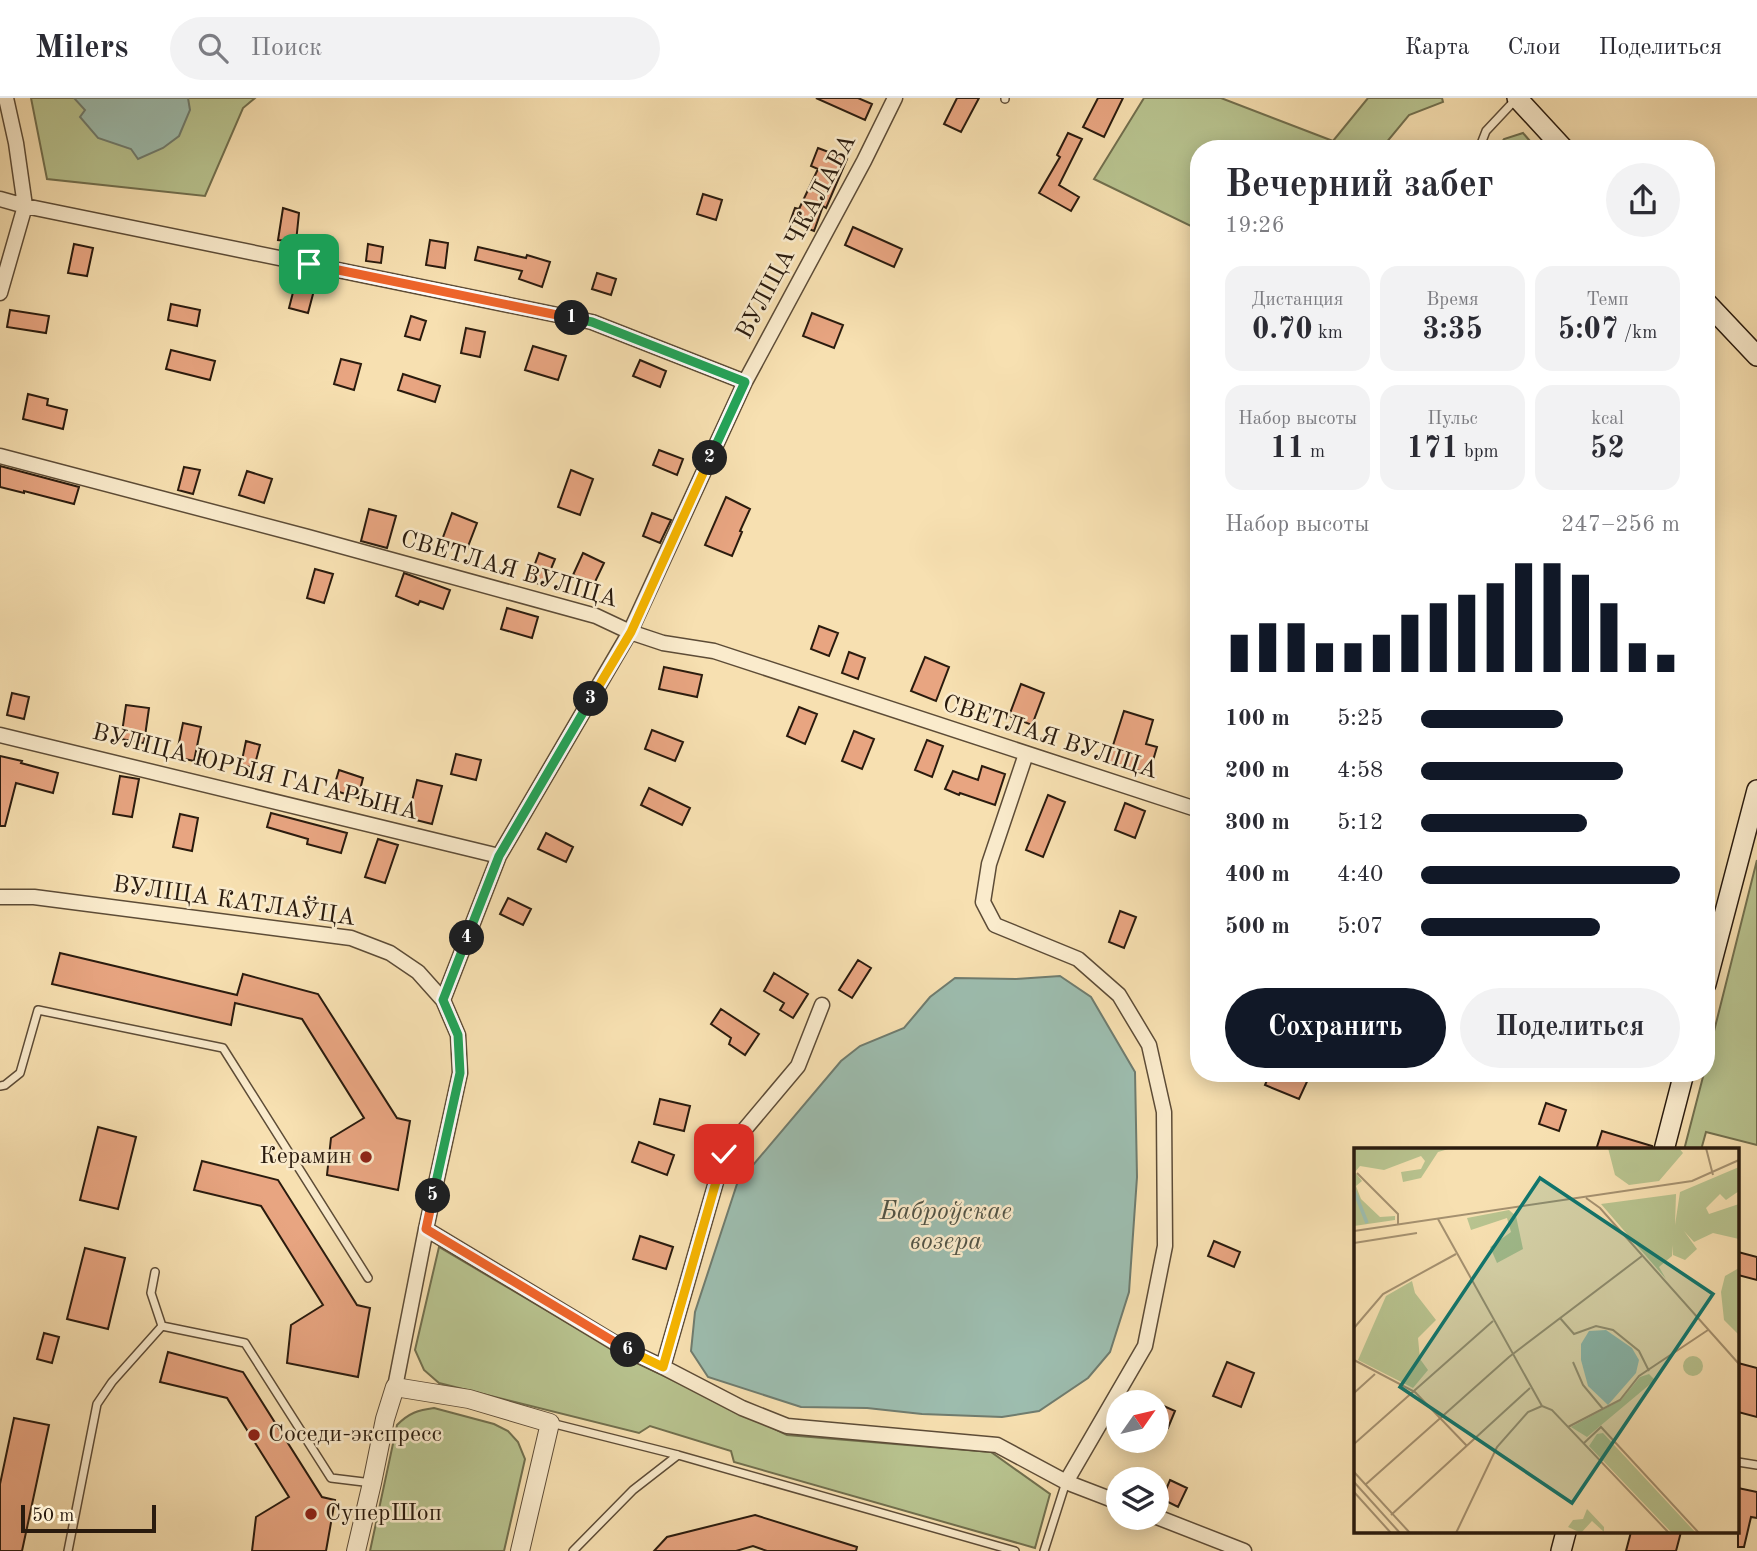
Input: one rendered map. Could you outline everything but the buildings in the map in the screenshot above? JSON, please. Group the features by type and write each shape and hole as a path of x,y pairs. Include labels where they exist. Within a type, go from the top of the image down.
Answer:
{"main road":[{"path":"1517,98 1556,140"},
{"path":"1715,312 1757,356"},
{"path":"1715,950 1757,790"},
{"path":"1665,1148 1682,1082"},
{"path":"1561,1551 1565,1534"}],"street":[{"path":"0,293 25,206 6,98"},
{"name":"ВУЛІЦА ЧКАЛАВА","path":"443,1000 499,856 631,632 745,382 895,98"},
{"path":"0,199 592,322 745,382"},
{"name":"СВЕТЛАЯ ВУЛІЦА","path":"0,456 596,615 631,632 663,643 714,652 1190,807"},
{"name":"ВУЛІЦА ЮРЫЯ ГАГАРЫНА","path":"0,736 499,856"},
{"path":"1026,754 989,864 983,902 995,925 1078,958 1119,995 1149,1045 1164,1112 1165,1246 1145,1346 1066,1482"},
{"name":"ВУЛІЦА КАТЛАЎЦА","path":"0,897 34,897 351,938 390,953 418,972 443,1000 458,1035 460,1073 395,1387"},
{"path":"663,1367 724,1154 798,1066 822,1005"},
{"path":"426,1229 625,1349 742,1408 787,1426 997,1445 1066,1482 1106,1497"},
{"path":"356,1551 385,1419 395,1387 469,1399 550,1423 520,1551"},
{"path":"1169,1522 1244,1551"}],"lane":[{"path":"1482,140 1486,131 1517,98"},
{"path":"0,1086 20,1073 38,1010 223,1048 368,1278"},
{"path":"155,1272 150,1293 162,1326"},
{"path":"162,1326 245,1343 331,1478 372,1483"},
{"path":"68,1551 97,1404 112,1382 162,1326"},
{"path":"550,1423 678,1455 1015,1551"},
{"path":"573,1551 633,1490 678,1455"},
{"path":"1044,1551 1066,1482"}],"green space":[{"path":"31,98 255,98 243,108 205,196 47,179"},
{"path":"1144,98 1221,98 1330,140 1190,140 1190,226 1094,179"},
{"path":"1368,98 1442,98 1443,102 1409,115 1388,140 1334,140"},
{"path":"1523,133 1529,140 1503,140"},
{"path":"1757,860 1757,1145 1706,1132 1702,1148 1685,1148 1702,1082 1715,1082 1715,1027"},
{"path":"439,1247 631,1360 787,1435 991,1452 1050,1494 1035,1548 734,1462 731,1451 650,1426 639,1433 439,1383 424,1370 415,1350"},
{"path":"434,1408 494,1424 508,1431 518,1442 525,1459 504,1551 370,1551 397,1425 414,1413"}],"water":[{"path":"74,98 188,98 190,110 179,136 163,148 138,159 131,149 98,138 80,117 85,110"},
{"name":"Баброўскае возера","path":"1060,976 1091,997 1135,1072 1137,1177 1129,1292 1110,1352 1088,1378 1039,1411 1002,1417 922,1414 867,1408 801,1407 708,1377 691,1351 695,1312 737,1184 841,1061 860,1046 904,1028 930,997 955,978 1016,979"}],"place":[{"name":"Керамин","path":"366,1157"},
{"name":"Соседи-экспресс","path":"254,1435"},
{"name":"СуперШоп","path":"311,1514"}],"route":[{"path":"309,264 592,322 745,382 631,632 499,856 443,1000 458,1035 460,1073 426,1229 625,1349 663,1367 724,1154"}]}
